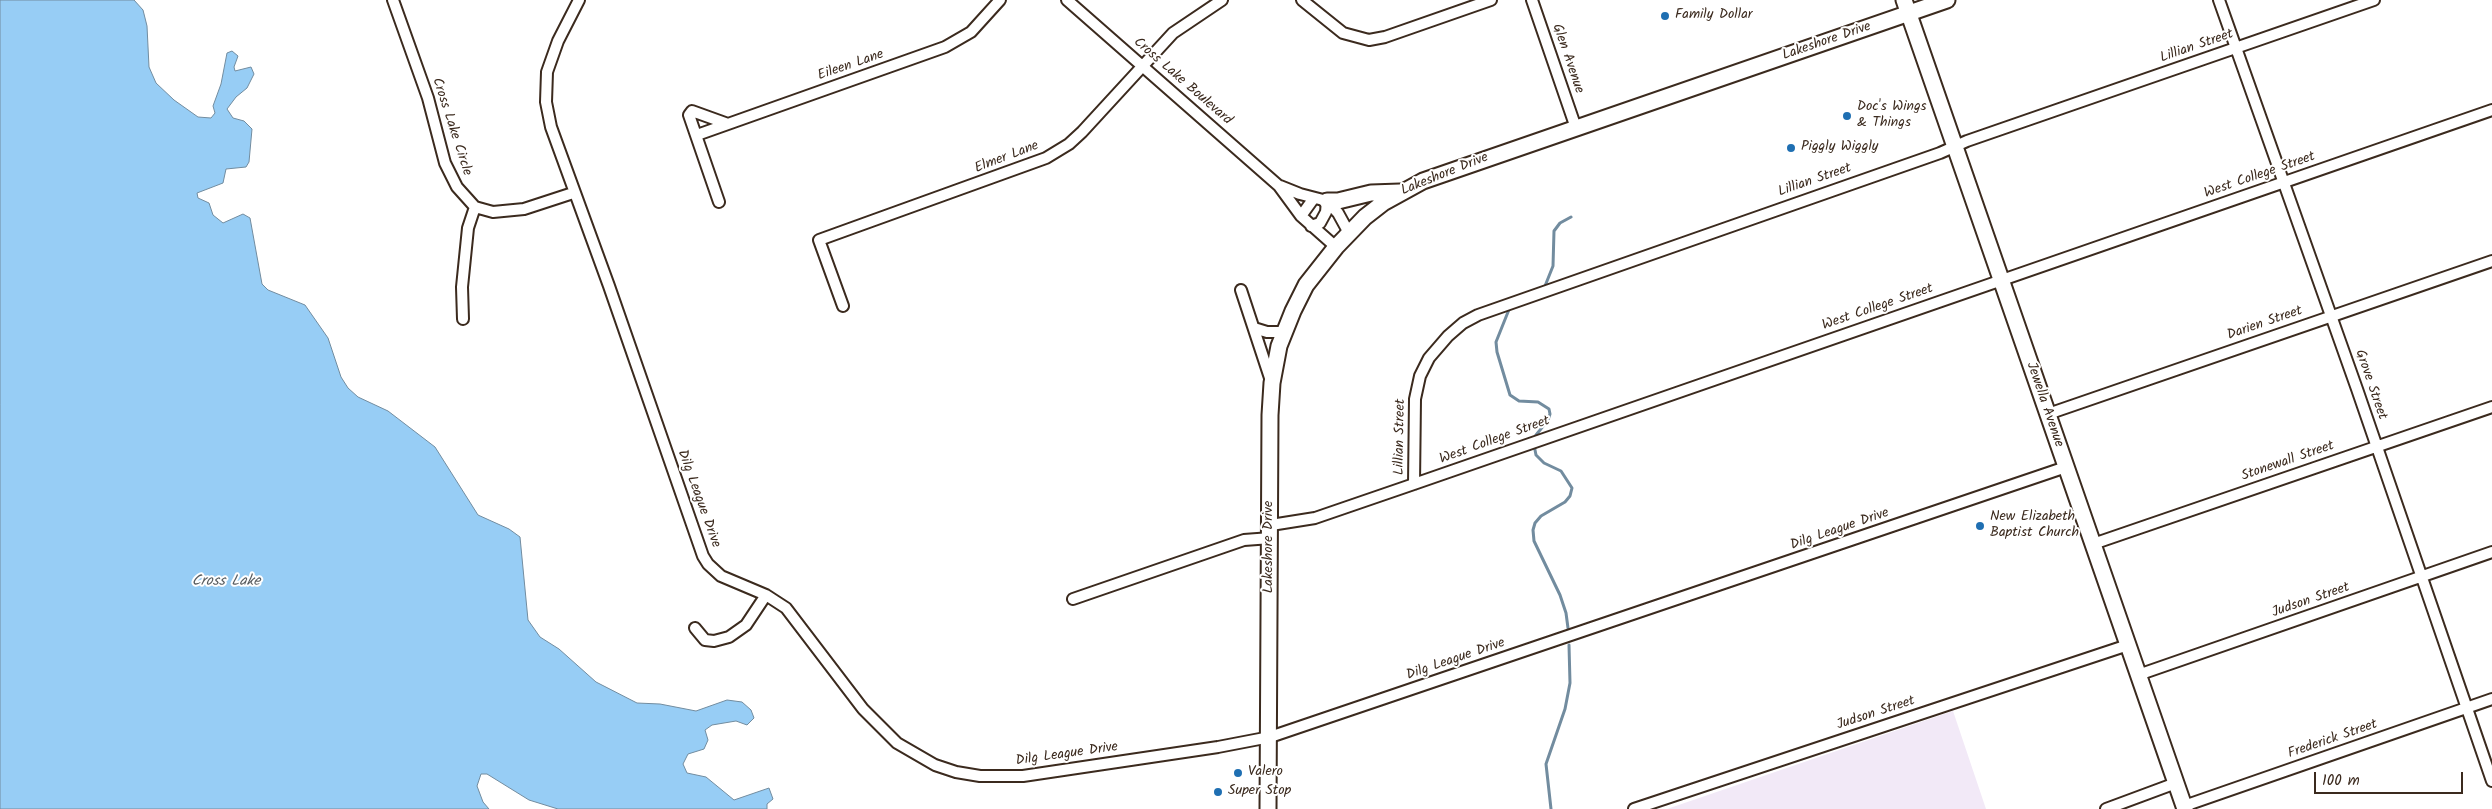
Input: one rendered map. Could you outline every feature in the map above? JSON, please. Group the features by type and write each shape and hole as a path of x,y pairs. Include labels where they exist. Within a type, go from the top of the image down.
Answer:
{"main road":[{"name":"Lakeshore Drive","path":"1268,809 1270,737 1270,415 1272,383 1284,332 1306,285 1336,247 1365,217 1402,192 1452,169 1576,128 1906,7 1947,0"},
{"name":"Jewella Avenue","path":"1906,7 2184,808"},
{"path":"1320,200 1338,201 1371,193 1402,192"}],"street":[{"name":"Cross Lake Circle","path":"393,0 428,98 445,163 457,187 474,207"},
{"name":"Dilg League Drive","path":"579,0 552,56 546,80 551,127 573,193 609,286 703,556 708,564 721,576 766,595 786,608 879,728 916,756 956,772 980,776 1023,776 1218,747 1270,737 2066,467"},
{"name":"Eileen Lane","path":"697,135 945,47 971,32 1000,0"},
{"name":"Cross Lake Boulevard","path":"1067,0 1279,186 1301,216 1336,247"},
{"name":"Elmer Lane","path":"842,306 819,240 1046,158 1069,144 1082,132 1173,33 1222,0"},
{"path":"1302,0 1342,33 1369,40 1385,37 1491,0"},
{"name":"Glen Avenue","path":"1532,0 1576,128"},
{"name":"Grove Street","path":"2219,0 2492,781"},
{"name":"Lillian Street","path":"1414,484 1415,398 1418,385 1424,367 1435,350 1463,323 1493,308 2374,0"},
{"name":"West College Street","path":"1073,599 1414,484 2492,110"},
{"path":"719,202 689,115 692,111 728,124"},
{"name":"Cross Lake Boulevard","path":"1279,186 1320,200"},
{"path":"463,319 462,287 468,228 474,207 493,212 524,209 573,193"},
{"path":"1301,216 1320,200"},
{"path":"1311,226 1320,222 1326,212 1320,200"},
{"path":"1320,200 1338,213 1349,233"},
{"name":"Darien Street","path":"2048,414 2492,260"},
{"path":"1241,290 1272,383"},
{"path":"1254,328 1267,332 1284,332"},
{"name":"Stonewall Street","path":"2093,544 2492,407"},
{"name":"Judson Street","path":"2138,675 2492,552"},
{"path":"695,628 705,640 714,641 729,638 746,625 766,595"},
{"name":"Judson Street","path":"1634,809 2128,644"},
{"name":"Frederick Street","path":"2184,808 2492,699"},
{"path":"2106,809 2176,783"}],"shaded area":[{"path":"1953,711 1986,809 1667,809"}],"water":[{"name":"Cross Lake","path":"0,0 134,0 143,10 147,26 149,67 156,83 174,100 198,117 211,118 215,113 213,106 221,84 227,53 232,51 238,56 234,67 235,71 251,67 254,74 247,88 236,97 227,109 233,118 244,121 252,129 249,162 246,167 226,169 223,183 197,193 198,198 209,203 213,215 223,223 243,214 250,218 262,284 268,290 305,305 328,338 341,377 348,388 358,397 388,411 435,447 478,515 509,529 520,537 528,620 540,637 559,649 596,682 637,703 660,704 696,711 727,700 742,702 751,710 754,718 747,725 736,721 712,725 705,730 708,740 704,749 688,754 683,764 687,773 706,777 734,800 769,788 773,799 767,804 767,809 558,809 529,800 487,774 481,774 477,786 483,802 489,809 0,809"}],"waterway":[{"path":"1545,286 1553,266 1554,231 1560,223 1571,217"},
{"path":"1510,307 1496,342 1497,352 1510,395 1519,401 1538,402 1549,409 1548,420 1536,435"},
{"path":"1534,445 1536,455 1544,463 1561,471 1572,488 1570,496 1565,502 1541,516 1535,523 1533,530 1534,541 1560,595 1566,613 1568,628"},
{"path":"1551,809 1546,764 1565,709 1570,683 1569,645"}],"place":[{"name":"Family Dollar","path":"1665,16"},
{"name":"Doc's Wings & Things","path":"1847,116"},
{"name":"Piggly Wiggly","path":"1791,148"},
{"name":"New Elizabeth Baptist Church","path":"1980,526"},
{"name":"Valero","path":"1238,773"},
{"name":"Super Stop","path":"1218,792"}]}
